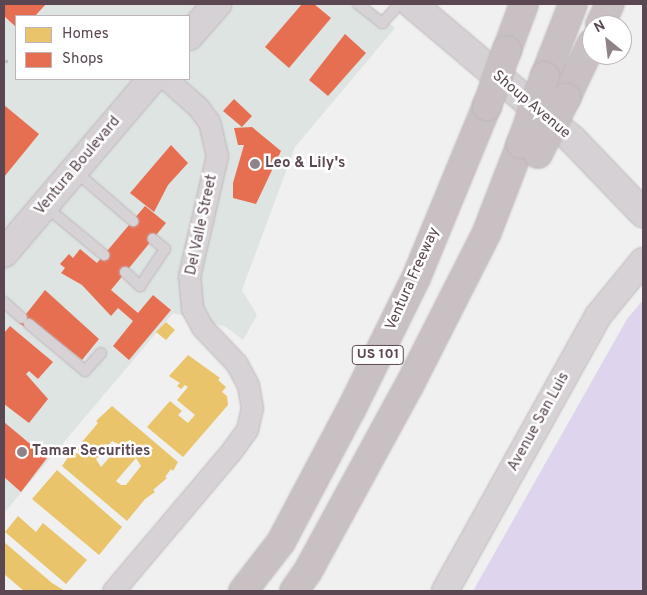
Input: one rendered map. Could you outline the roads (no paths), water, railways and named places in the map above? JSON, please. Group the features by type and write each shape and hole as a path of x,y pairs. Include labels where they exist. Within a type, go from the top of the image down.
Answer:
{"highway":[{"name":"Ventura Freeway","path":"243,591 281,542 351,410 416,278 487,106 524,4"},
{"name":"US 101","path":"294,591 308,571 409,386 529,149 545,76 573,4"},
{"path":"529,149 566,98 582,64"}],"main road":[{"path":"190,35 217,4"},
{"name":"Shoup Avenue","path":"412,4 572,139 643,213"},
{"name":"Ventura Boulevard","path":"4,253 151,80"}],"street":[{"name":"Del Valle Street","path":"113,591 232,450 247,429 252,408 248,385 237,364 202,326 192,308 189,276 217,156 209,122 198,107 167,80"},
{"name":"Avenue San Luis","path":"445,591 598,316 643,260"}],"lane":[{"path":"358,4 382,22 400,4"},
{"path":"74,170 132,221"},
{"path":"44,206 104,255"},
{"path":"126,272 140,286 166,249 153,239"},
{"path":"4,302 85,371 101,353"}],"place":[{"name":"Leo & Lily's","path":"255,164"},
{"name":"Tamar Securities","path":"22,452"}]}
